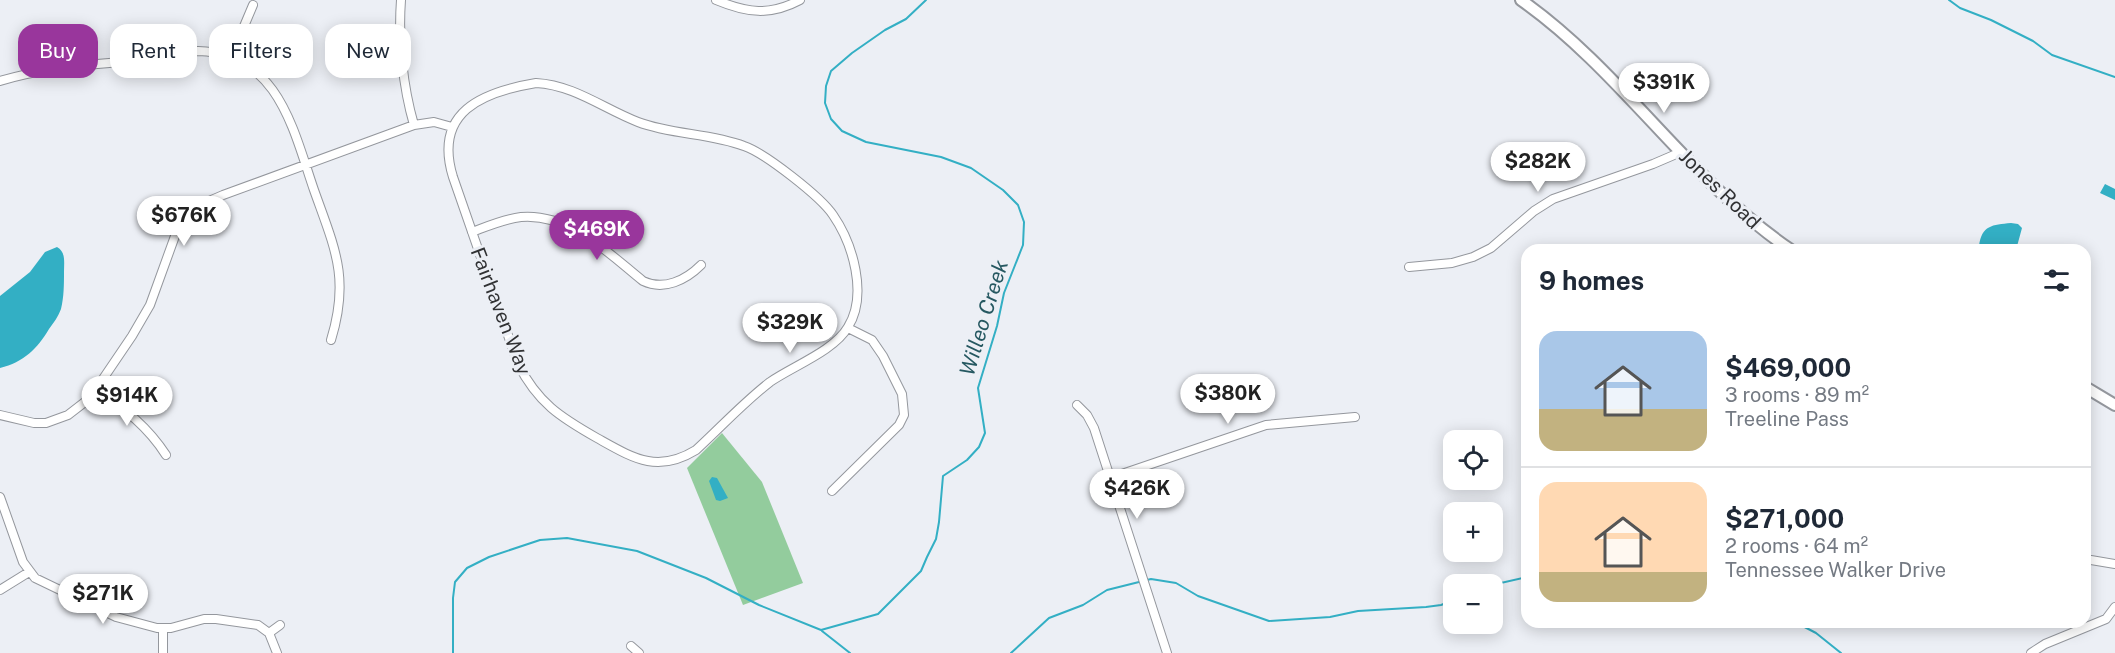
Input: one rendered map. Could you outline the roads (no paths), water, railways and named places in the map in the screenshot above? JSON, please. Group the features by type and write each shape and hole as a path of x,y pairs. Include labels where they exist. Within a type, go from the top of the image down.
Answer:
{"street":[{"path":"401,0 405,83 414,125"},
{"path":"716,0 740,9 754,11 778,9 800,0"},
{"name":"Jones Road","path":"1521,0 1584,52 1748,218 1783,244"},
{"path":"245,24 253,5"},
{"path":"0,81 33,72 76,65 131,61 178,52 209,52"},
{"path":"262,78 275,91 288,115 333,244 341,280 340,299 331,340"},
{"path":"0,415 34,423 53,421 76,411 97,390 150,305 175,236 189,216 209,201 414,125 434,122 452,127 468,107 480,100 520,86 548,83 570,90 636,122 668,132 732,142 759,153 822,202 833,214 841,229 858,279 856,305 848,327 872,340 878,347 902,394 904,415 899,425 831,491"},
{"name":"Fairhaven Way","path":"452,127 447,150 448,163 518,364 533,390 551,410 632,458 656,463 675,460 696,450 758,392 832,343 848,327"},
{"path":"1409,267 1440,265 1473,257 1499,242 1534,211 1553,199 1681,152"},
{"path":"472,232 520,217 551,219 582,234 651,285 675,282 689,276 701,265"},
{"path":"97,390 124,408 144,426 166,455"},
{"path":"2091,391 2115,405"},
{"path":"1077,405 1087,415 1094,428 1167,653"},
{"path":"1110,478 1266,425 1355,417"},
{"path":"0,497 23,562 35,578 116,617 163,628 216,619 258,625 269,633 277,653"},
{"path":"2091,560 2115,564"},
{"path":"0,590 29,572"},
{"path":"2091,625 2106,619 2115,607"},
{"path":"269,633 280,625"},
{"path":"163,628 163,653"},
{"path":"2031,653 2045,644 2084,628"},
{"path":"631,646 639,653"}],"water":[{"path":"2105,184 2115,189 2115,200 2100,193"},
{"path":"2018,224 2022,228 2018,244 1979,244 1985,230 1993,226"},
{"path":"57,247 63,254 64,261 60,312 35,349 16,362 0,368 0,296 30,272 45,252"},
{"path":"712,477 717,478 728,498 716,500 709,481"}],"waterway":[{"name":"Willeo Creek","path":"453,653 455,582 467,568 489,557 540,540 567,538 637,551 706,578 759,605 821,630 878,614 921,571 936,539 943,476 967,460 979,447 985,433 978,388 997,326 1004,293 1023,245 1024,222 1018,205 1003,190 971,168 941,157 866,142 842,131 831,119 825,103 826,86 831,71 885,30 906,19 926,0"},
{"path":"1949,0 1960,8 1991,20 2033,41 2052,55 2115,77"},
{"path":"1503,582 1521,578"},
{"path":"1011,653 1049,618 1083,605 1107,590 1151,579 1176,583 1198,596 1269,621 1330,617 1358,611 1443,604"},
{"path":"1806,628 1841,653"},
{"path":"822,631 850,653"}]}
